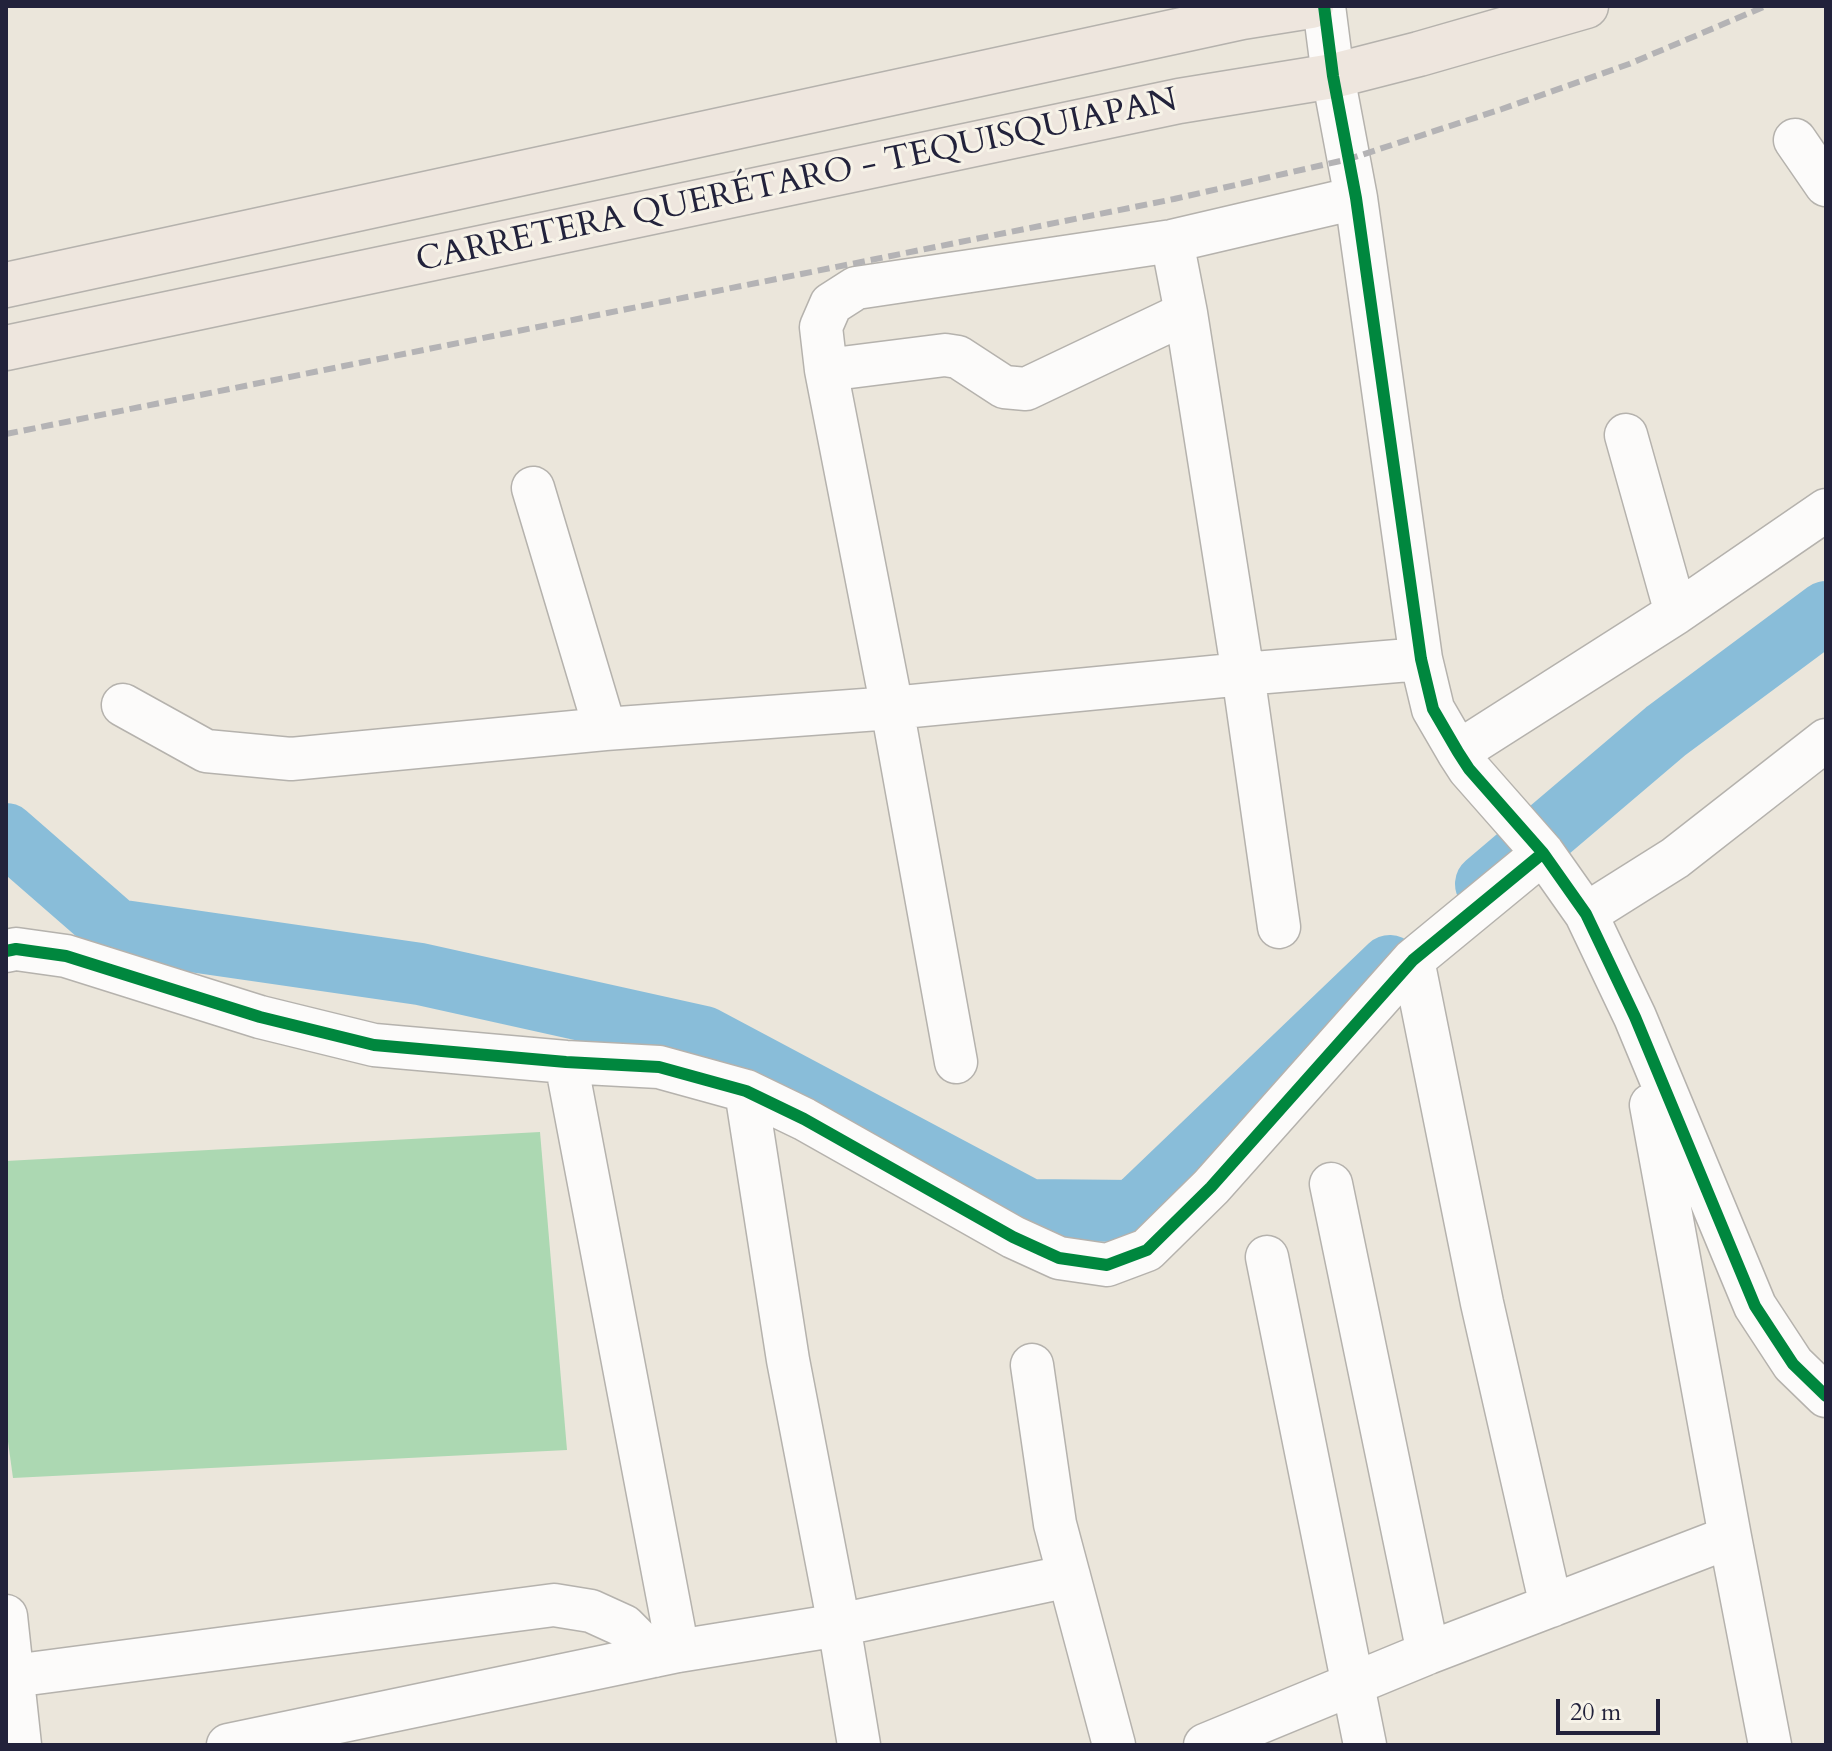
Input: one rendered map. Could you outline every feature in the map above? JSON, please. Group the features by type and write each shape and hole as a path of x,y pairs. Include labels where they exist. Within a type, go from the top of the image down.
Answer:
{"main road":[{"name":"CARRETERA QUERÉTARO - TEQUISQUIAPAN","path":"6,285 1242,17 1311,6"},
{"name":"CARRETERA QUERÉTARO - TEQUISQUIAPAN","path":"6,348 1179,101 1333,76 1586,6"}],"street":[{"path":"1324,6 1333,76 1356,198 1421,659 1433,709 1464,761 1541,850 1586,914 1635,1017 1755,1306 1793,1364 1826,1396"},
{"path":"1795,140 1826,185"},
{"path":"956,1062 892,708 826,370 821,327 831,304 856,288 1172,241 1356,198"},
{"path":"1172,241 1243,674 1279,927"},
{"path":"826,370 945,355 958,357 1004,387 1026,389 1186,313"},
{"path":"1626,435 1676,613"},
{"path":"533,488 605,729"},
{"path":"1464,761 1826,510"},
{"path":"123,705 206,751 291,759 1421,659"},
{"path":"1586,914 1675,858 1826,740"},
{"path":"6,951 16,949 66,956 260,1017 374,1045 659,1067 746,1091 804,1119 1013,1237 1059,1258 1107,1265 1147,1250 1211,1187 1413,960 1541,850"},
{"path":"1413,960 1482,1303 1551,1606"},
{"path":"1635,1017 1770,1745"},
{"path":"566,1062 666,1654"},
{"path":"746,1091 788,1360 859,1745"},
{"path":"1331,1184 1428,1653"},
{"path":"1267,1257 1365,1745"},
{"path":"1032,1365 1055,1524 1114,1745"},
{"path":"1205,1745 1428,1653 1730,1537"},
{"path":"228,1745 666,1654 839,1625 1069,1576"},
{"path":"13,1676 554,1605 591,1611 624,1626 666,1654"},
{"path":"6,1616 20,1745"}],"green space":[{"path":"540,1132 567,1450 13,1478 6,1427 6,1161"}],"waterway":[{"path":"1486,884 1666,731 1826,612"},
{"path":"6,834 116,930 420,974 704,1037 1029,1210 1134,1211 1390,966"}],"railway":[{"path":"6,434 1174,199 1349,159 1629,64 1766,6"}],"cycle path":[{"path":"1324,6 1333,76 1356,198 1421,659 1433,709 1469,769 1543,853 1586,914 1635,1017 1755,1306 1793,1364 1826,1396"},
{"path":"6,951 16,949 66,956 260,1017 374,1045 659,1067 746,1091 804,1119 1013,1237 1059,1258 1107,1265 1147,1250 1211,1187 1413,960 1543,853"}]}
